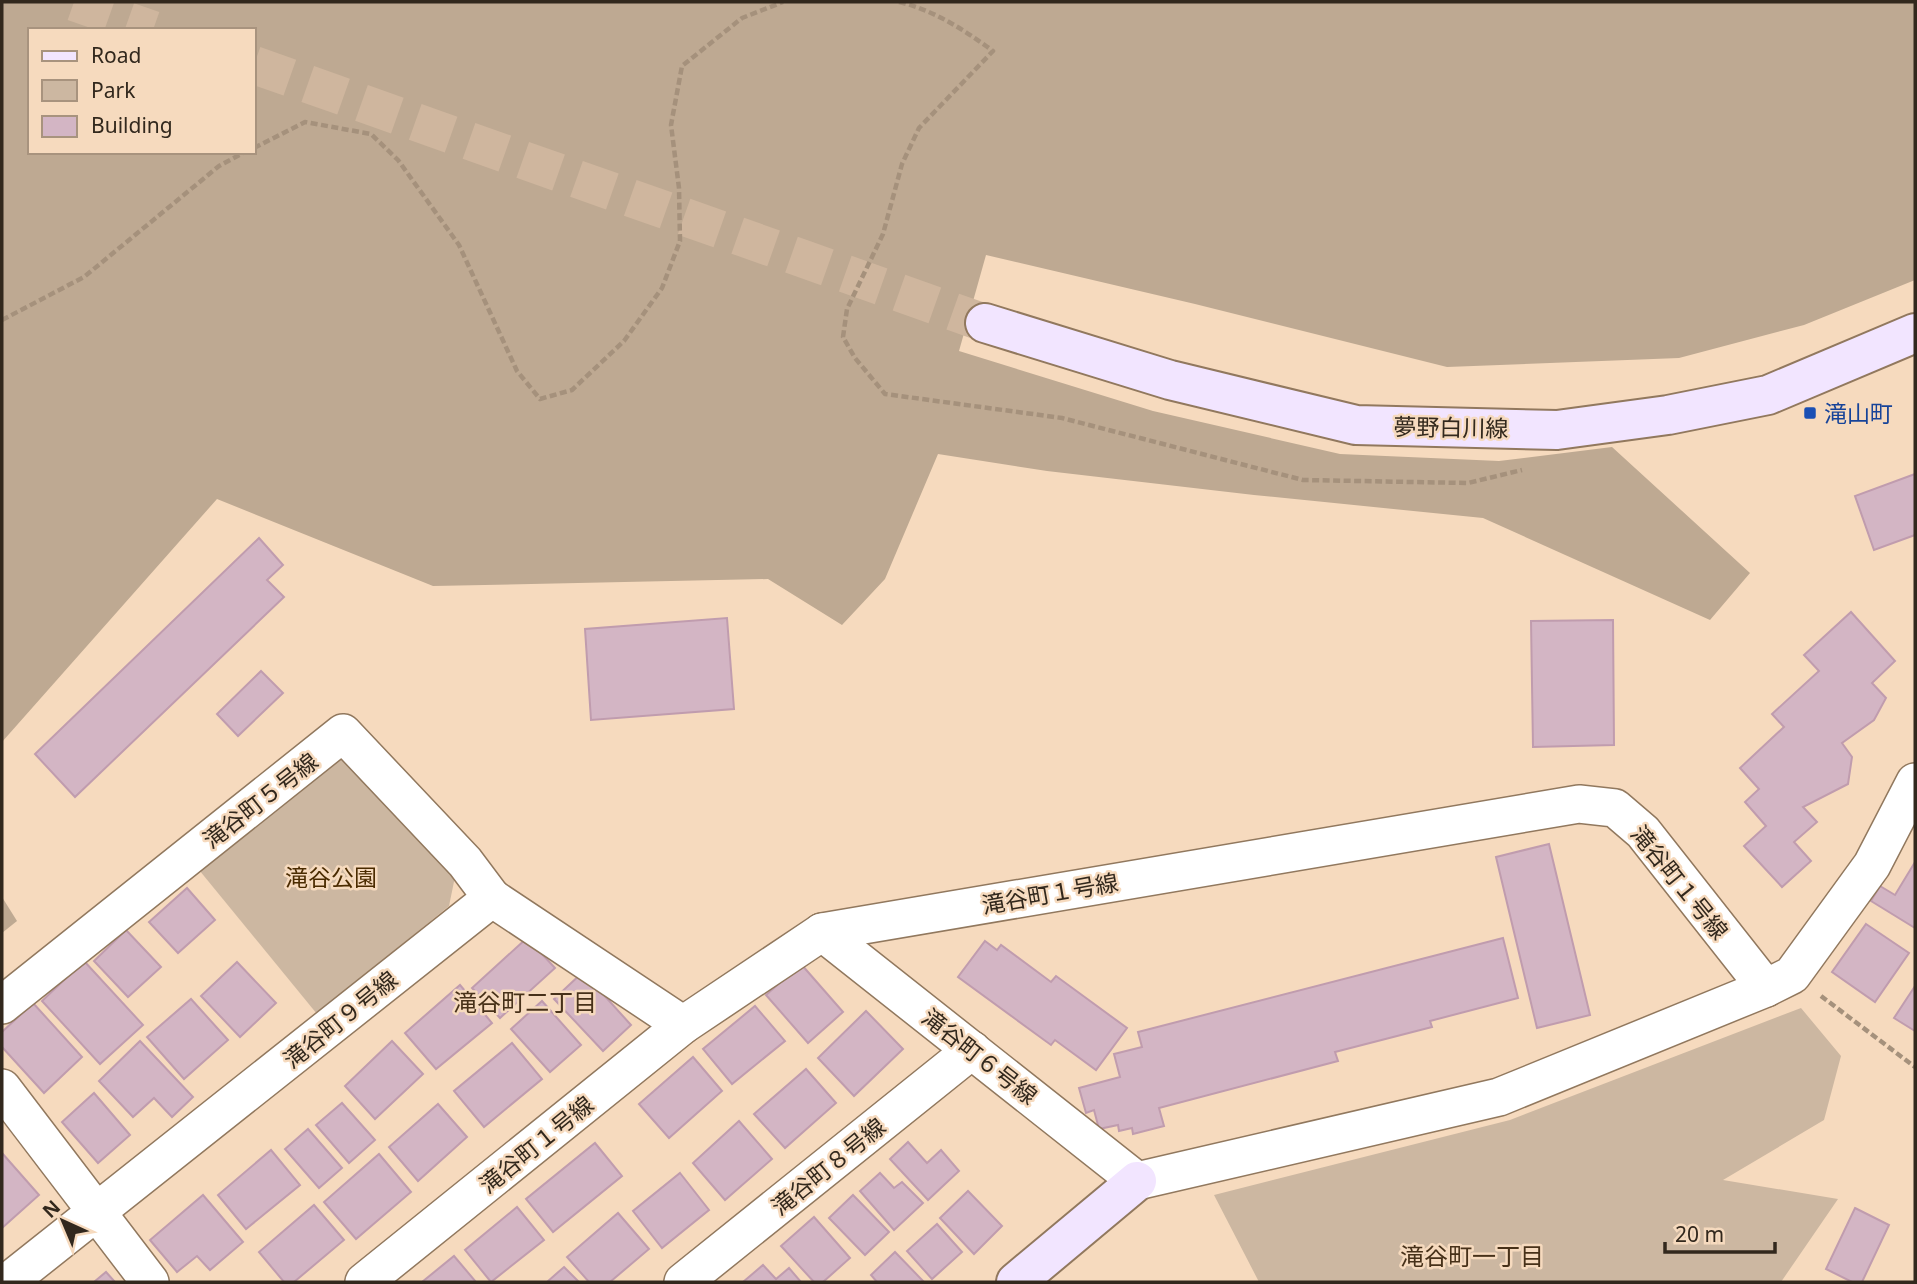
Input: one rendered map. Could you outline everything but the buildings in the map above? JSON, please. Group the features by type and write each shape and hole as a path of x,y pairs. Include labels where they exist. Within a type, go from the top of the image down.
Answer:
{"street":[{"name":"夢野白川線","path":"985,323 1170,380 1356,425 1557,430 1668,415 1768,395 1915,333"},
{"name":"滝谷町５号線","path":"2,1005 344,733 465,862 492,898"},
{"path":"1016,1282 1137,1181 1499,1097 1779,981 1872,866 1915,782"},
{"name":"滝谷町１号線","path":"365,1282 684,1025 822,932 1579,804 1615,808 1643,832 1779,981"},
{"path":"492,898 684,1025"},
{"name":"滝谷町９号線","path":"8,1282 492,898"},
{"name":"滝谷町６号線","path":"822,932 1137,1181"},
{"name":"滝谷町８号線","path":"683,1282 972,1050"},
{"path":"2,1088 150,1282"}],"path":[{"path":"256,147 305,122 372,134 398,160 459,245 517,372 540,399 572,390 624,341 662,288 680,241 679,188 671,125 682,66 742,18 783,2"},
{"path":"2,320 84,277 219,166 241,154"},
{"path":"1779,981 1915,1068"}],"green space":[{"name":"滝谷公園","path":"355,759 457,867 449,906 317,1014 195,865 325,760"},
{"path":"1801,1008 1841,1056 1824,1120 1723,1180 1838,1199 1781,1282 1259,1282 1214,1195 1510,1120"}],"shaded area":[{"path":"2,2 1915,2 1915,280 1804,325 1679,358 1447,367 986,255 959,351 1153,411 1340,454 1499,461 1612,447 1750,573 1710,620 1483,518 1047,471 938,454 885,579 842,625 768,579 433,586 217,499 2,742"},
{"path":"2,897 17,921 2,933"}],"tunnel":[{"path":"74,2 147,28"},
{"path":"256,66 985,323"}],"place":[{"name":"滝山町","path":"1810,413"}],"district":[{"name":"滝谷町二丁目","path":"525,1001"},
{"name":"滝谷町一丁目","path":"1472,1255"}]}
